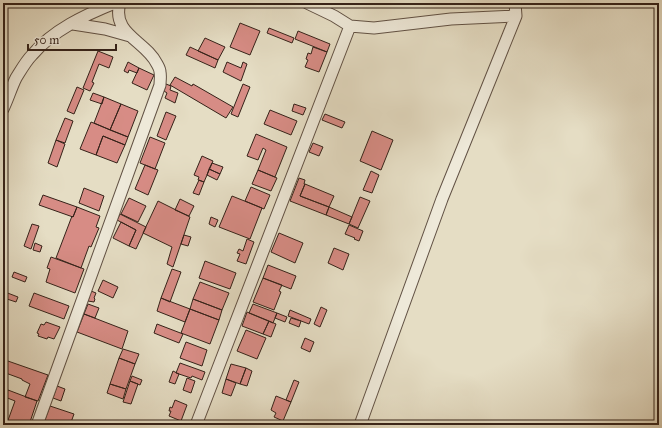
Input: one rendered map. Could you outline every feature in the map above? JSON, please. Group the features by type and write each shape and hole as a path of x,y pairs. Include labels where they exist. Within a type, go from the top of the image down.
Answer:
{"street":[{"path":"3,109 16,79 31,55 61,30 100,9 115,3"},
{"path":"37,425 160,85 160,71 155,60 130,36 121,25 118,10 120,3"},
{"path":"307,3 334,16 350,26 374,28 451,19 516,16"},
{"path":"360,425 442,199 516,16 515,3"},
{"path":"72,24 105,29 130,36"},
{"path":"196,425 350,26"}],"building":[{"path":"240,23 260,31 250,55 230,47"},
{"path":"269,28 294,38 292,43 267,33"},
{"path":"298,31 330,44 327,52 295,39"},
{"path":"205,38 225,47 218,60 198,51"},
{"path":"190,47 218,60 215,68 186,55"},
{"path":"313,47 327,52 319,72 305,67 308,60 306,59 308,53 311,54"},
{"path":"98,51 113,57 109,68 99,64 92,82 94,83 90,91 83,88"},
{"path":"128,62 139,68 137,73 129,70 128,73 124,71"},
{"path":"227,62 241,68 243,62 247,64 241,81 223,72"},
{"path":"139,68 154,75 147,90 132,83"},
{"path":"175,77 192,86 193,84 233,107 226,118 170,85"},
{"path":"166,84 171,86 170,90 178,93 175,103 165,98 167,93 164,91"},
{"path":"243,84 250,87 238,117 231,114"},
{"path":"77,87 84,90 74,114 67,111"},
{"path":"93,93 104,97 102,104 90,100"},
{"path":"104,97 121,104 110,130 94,123"},
{"path":"121,104 138,111 128,137 110,130"},
{"path":"294,104 306,108 303,115 292,111"},
{"path":"270,110 297,121 291,135 264,124"},
{"path":"166,112 176,116 166,140 157,136"},
{"path":"325,114 345,122 342,128 322,120"},
{"path":"65,118 73,121 65,143 56,140"},
{"path":"91,122 128,137 125,145 103,136 96,155 80,149"},
{"path":"372,131 393,140 381,170 360,161"},
{"path":"256,134 287,147 275,177 258,170 266,150 263,148 258,160 247,156"},
{"path":"103,136 125,145 117,163 96,155"},
{"path":"150,137 165,143 155,169 140,163"},
{"path":"56,140 65,144 57,167 48,163"},
{"path":"313,143 323,147 319,156 309,152"},
{"path":"202,156 213,161 204,182 198,180 199,177 194,175"},
{"path":"212,163 223,167 220,174 209,169"},
{"path":"145,165 158,170 148,195 135,189"},
{"path":"209,169 220,174 217,180 207,175"},
{"path":"258,170 277,178 271,191 252,184"},
{"path":"371,171 379,175 372,193 363,190"},
{"path":"299,178 305,180 300,196 329,207 326,215 290,201"},
{"path":"199,180 204,182 199,195 193,193"},
{"path":"305,184 334,196 329,207 300,196"},
{"path":"251,187 270,195 264,209 245,201"},
{"path":"84,188 104,196 99,211 79,203"},
{"path":"43,195 77,207 73,217 39,205"},
{"path":"232,196 262,208 250,239 219,227"},
{"path":"360,197 370,201 358,228 349,224"},
{"path":"129,198 146,206 138,222 121,214"},
{"path":"180,199 194,206 189,216 175,210"},
{"path":"158,201 190,217 173,267 167,264 172,247 143,233"},
{"path":"77,207 100,216 96,227 99,228 91,247 89,246 81,268 56,258"},
{"path":"329,207 352,217 349,224 326,215"},
{"path":"120,214 146,227 136,249 129,246 136,230 117,220"},
{"path":"211,217 218,220 215,227 209,224"},
{"path":"121,222 136,230 129,246 113,238"},
{"path":"32,224 39,226 31,249 24,246"},
{"path":"349,225 363,231 359,241 345,234"},
{"path":"279,233 303,243 295,263 271,252"},
{"path":"184,235 191,237 188,246 181,244"},
{"path":"247,239 254,242 246,264 237,261 240,254 237,253 239,249 243,251"},
{"path":"35,243 42,246 40,252 33,250"},
{"path":"334,248 349,254 343,270 328,263"},
{"path":"51,257 84,269 75,293 46,282 50,269 47,268"},
{"path":"205,261 236,273 230,289 199,278"},
{"path":"268,265 296,276 291,289 263,278"},
{"path":"172,269 181,272 170,302 161,298"},
{"path":"14,272 27,277 25,282 12,277"},
{"path":"263,278 282,285 274,310 253,302"},
{"path":"103,280 118,287 113,298 98,291"},
{"path":"200,282 229,293 222,310 193,299"},
{"path":"91,291 96,293 94,302 88,301"},
{"path":"5,292 18,297 16,302 4,298"},
{"path":"34,293 69,306 64,319 29,306"},
{"path":"161,298 190,309 185,322 157,311"},
{"path":"193,299 222,310 219,320 190,309"},
{"path":"88,304 99,308 95,318 84,314"},
{"path":"253,304 277,313 273,323 249,313"},
{"path":"321,307 327,310 320,327 314,324"},
{"path":"190,309 219,320 210,344 181,333"},
{"path":"290,310 311,319 309,324 288,316"},
{"path":"247,312 269,321 263,334 242,326"},
{"path":"277,313 287,317 285,322 275,318"},
{"path":"84,314 128,331 122,349 77,332"},
{"path":"291,318 301,321 299,327 289,323"},
{"path":"269,321 276,324 271,337 263,334"},
{"path":"46,322 60,327 54,339 48,337 47,339 38,336 39,334 37,333 41,324 44,325"},
{"path":"157,324 183,334 179,343 154,333"},
{"path":"246,330 266,338 257,359 237,351"},
{"path":"305,338 314,342 310,352 301,348"},
{"path":"186,342 207,350 202,366 180,358"},
{"path":"123,349 139,354 135,364 119,358"},
{"path":"119,358 135,364 126,389 110,384"},
{"path":"5,360 48,375 38,401 25,397 30,384 22,379 3,372"},
{"path":"180,363 205,372 202,380 192,376 191,378 176,373"},
{"path":"231,364 246,368 240,384 226,379"},
{"path":"246,368 252,371 247,386 240,384"},
{"path":"173,371 179,374 175,384 169,382"},
{"path":"132,376 142,380 140,385 130,381"},
{"path":"187,378 195,381 191,393 183,390"},
{"path":"226,379 236,383 231,396 222,393"},
{"path":"294,380 299,382 291,402 286,400"},
{"path":"130,381 138,384 131,404 123,402"},
{"path":"110,384 126,389 123,399 107,393"},
{"path":"57,386 65,389 61,401 53,398"},
{"path":"8,390 37,401 29,425 9,425 10,424 7,423 15,401 5,397"},
{"path":"276,396 291,402 283,421 274,417 276,413 271,410"},
{"path":"175,400 187,405 181,421 169,416 171,411 169,411 170,407 172,408"},
{"path":"50,406 74,414 70,425 43,425"}]}
